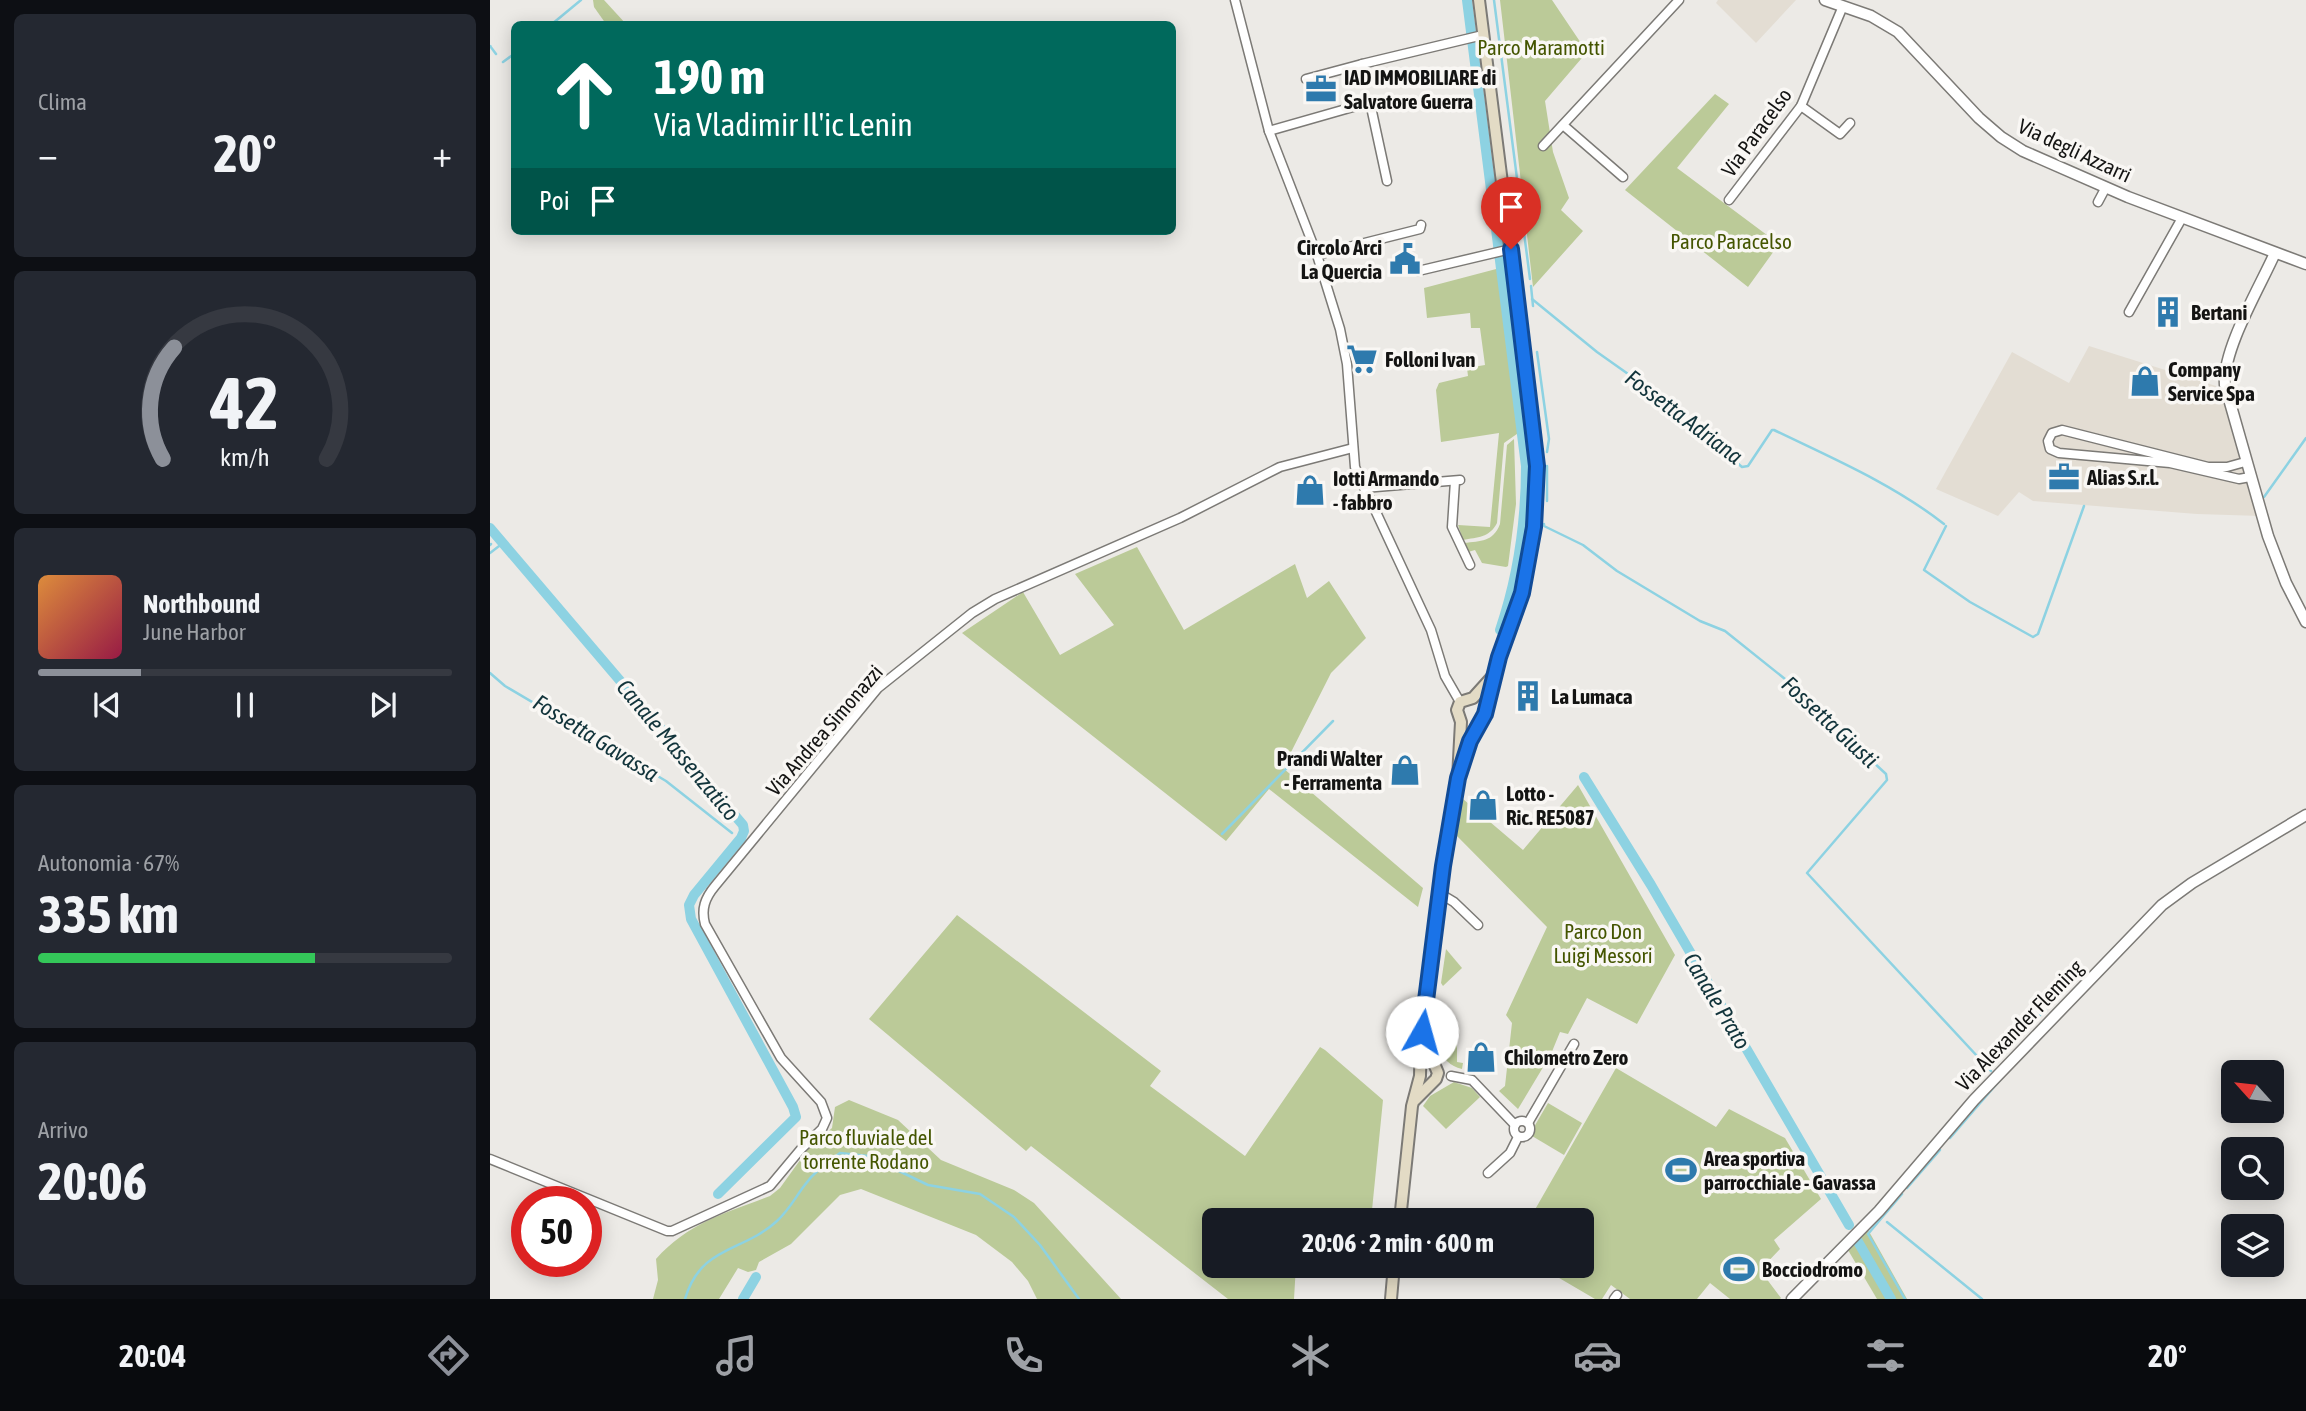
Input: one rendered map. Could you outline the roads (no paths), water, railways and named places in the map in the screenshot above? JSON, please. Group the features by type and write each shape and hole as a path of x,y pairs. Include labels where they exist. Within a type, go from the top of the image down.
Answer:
{"main road":[{"path":"1458,778 1477,725 1484,719 1495,673 1525,577 1534,527 1537,482 1533,429 1476,36 1479,0"},
{"path":"1477,725 1468,726 1461,722 1457,715 1460,702 1473,698 1495,673"},
{"path":"1473,698 1481,702 1485,710"},
{"path":"1401,1208 1412,1106 1420,1072 1422,1032 1439,893 1458,778 1461,722"},
{"path":"1422,1032 1436,1073"},
{"path":"1420,1072 1428,1063 1436,1073"},
{"path":"1420,1072 1425,1081 1436,1073"},
{"path":"1412,1106 1436,1073"},
{"path":"1391,1299 1393,1278"}],"street":[{"path":"1235,0 1269,131 1317,255 1342,341 1355,467 1431,630 1445,676 1460,702"},
{"path":"1543,146 1679,0"},
{"name":"Via degli Azzarri","path":"1825,0 1871,16 1898,32 1966,106 2001,137 2034,156 2182,218 2306,264"},
{"name":"Via Paracelso","path":"1729,200 1801,106 1843,6"},
{"path":"1306,79 1363,67 1476,36"},
{"path":"1269,131 1369,104 1387,181"},
{"path":"1801,106 1840,134 1850,123"},
{"path":"1563,125 1623,177"},
{"path":"2098,202 2106,187"},
{"path":"2129,312 2182,218"},
{"path":"1317,255 1420,229 1421,225"},
{"path":"1418,271 1506,250"},
{"path":"2275,253 2230,354 2224,375 2245,462 2268,536 2286,583 2306,621"},
{"path":"2245,462 2227,467 2208,467 2062,430 2052,433 2048,441 2050,449 2059,453 2170,463 2239,479 2250,477"},
{"name":"Via Andrea Simonazzi","path":"490,1159 667,1231 770,1186 822,1129 827,1114 821,1102 781,1058 705,925 705,900 715,886 878,688 972,613 995,599 1180,518 1280,467 1353,448"},
{"path":"1364,488 1458,480 1452,527 1470,565"},
{"name":"Via Alexander Fleming","path":"1792,1299 1879,1211 1982,1091 2162,905 2192,883 2306,815"},
{"path":"1439,893 1454,902 1478,925"},
{"path":"1518,1137 1524,1138 1530,1133 1528,1123 1574,1044"},
{"path":"1436,1073 1472,1080 1516,1125"},
{"path":"1518,1137 1514,1130 1516,1125 1523,1121 1528,1123"},
{"path":"1488,1173 1510,1153 1518,1137"}],"waterway":[{"path":"556,21 581,0"},
{"name":"Canale Prato","path":"1467,0 1526,466 1520,549 1500,630"},
{"name":"Fossetta Giusti","path":"1494,0 1530,279"},
{"path":"490,46 496,54"},
{"path":"503,62 511,56"},
{"name":"Fossetta Giusti","path":"1531,286 1533,306"},
{"name":"Fossetta Adriana","path":"1532,299 1597,352 1655,393 1742,467 1748,466 1774,430 1883,484 1944,524"},
{"name":"Fossetta Giusti","path":"1537,352 1549,439 1547,452"},
{"path":"2264,497 2306,438"},
{"name":"Fossetta Giusti","path":"1547,466 1547,501"},
{"name":"Fossetta Adriana","path":"1946,526 1924,570 1970,602 2033,637 2038,634 2084,506"},
{"name":"Fossetta Giusti","path":"1544,524 1583,545 1617,571 1700,621 1725,631 1800,691 1886,774 1887,780 1807,873 1991,1071"},
{"name":"Canale Massenzatico","path":"490,528 743,825 741,838 694,895 689,905 691,919 796,1117 718,1194"},
{"path":"490,553 503,543"},
{"name":"Fossetta Gavassa","path":"490,673 505,686 666,781 732,833"},
{"path":"1222,834 1333,721"},
{"name":"Canale Prato","path":"1584,777 1651,885 1849,1225"},
{"path":"2025,1031 2055,999"},
{"path":"1993,1064 2019,1037"},
{"name":"Fossetta Giusti","path":"1950,1138 2000,1080"},
{"name":"Fossetta Giusti","path":"1907,1188 1940,1150"},
{"path":"685,1299 692,1281 701,1269 712,1259 777,1221 812,1176 840,1153 868,1156 928,1185 980,1194 1014,1217 1040,1245 1079,1299"},
{"name":"Fossetta Giusti","path":"1902,1194 1868,1234 1905,1299"},
{"path":"1887,1222 1982,1299"},
{"name":"Canale Prato","path":"1857,1240 1891,1299"},
{"name":"Canale Massenzatico","path":"743,1299 756,1277"}],"place":[{"name":"IAD IMMOBILIARE di Salvatore Guerra","path":"1321,89"},
{"name":"Circolo Arci La Quercia","path":"1405,259"},
{"name":"Bertani","path":"2168,312"},
{"name":"Folloni Ivan","path":"1362,359"},
{"name":"Company Service Spa","path":"2145,381"},
{"name":"Alias S.r.l.","path":"2064,477"},
{"name":"Iotti Armando - fabbro","path":"1310,490"},
{"name":"La Lumaca","path":"1528,696"},
{"name":"Prandi Walter - Ferramenta","path":"1405,770"},
{"name":"Lotto - Ric. RE5087","path":"1483,805"},
{"name":"Chilometro Zero","path":"1481,1057"},
{"name":"Area sportiva parrocchiale - Gavassa","path":"1681,1170"},
{"name":"Bocciodromo","path":"1739,1269"}],"park label":[{"name":"Parco Maramotti","path":"1541,47"},
{"name":"Parco Paracelso","path":"1731,241"},
{"name":"Parco Don Luigi Messori","path":"1603,943"},
{"name":"Parco fluviale del torrente Rodano","path":"866,1149"}]}
